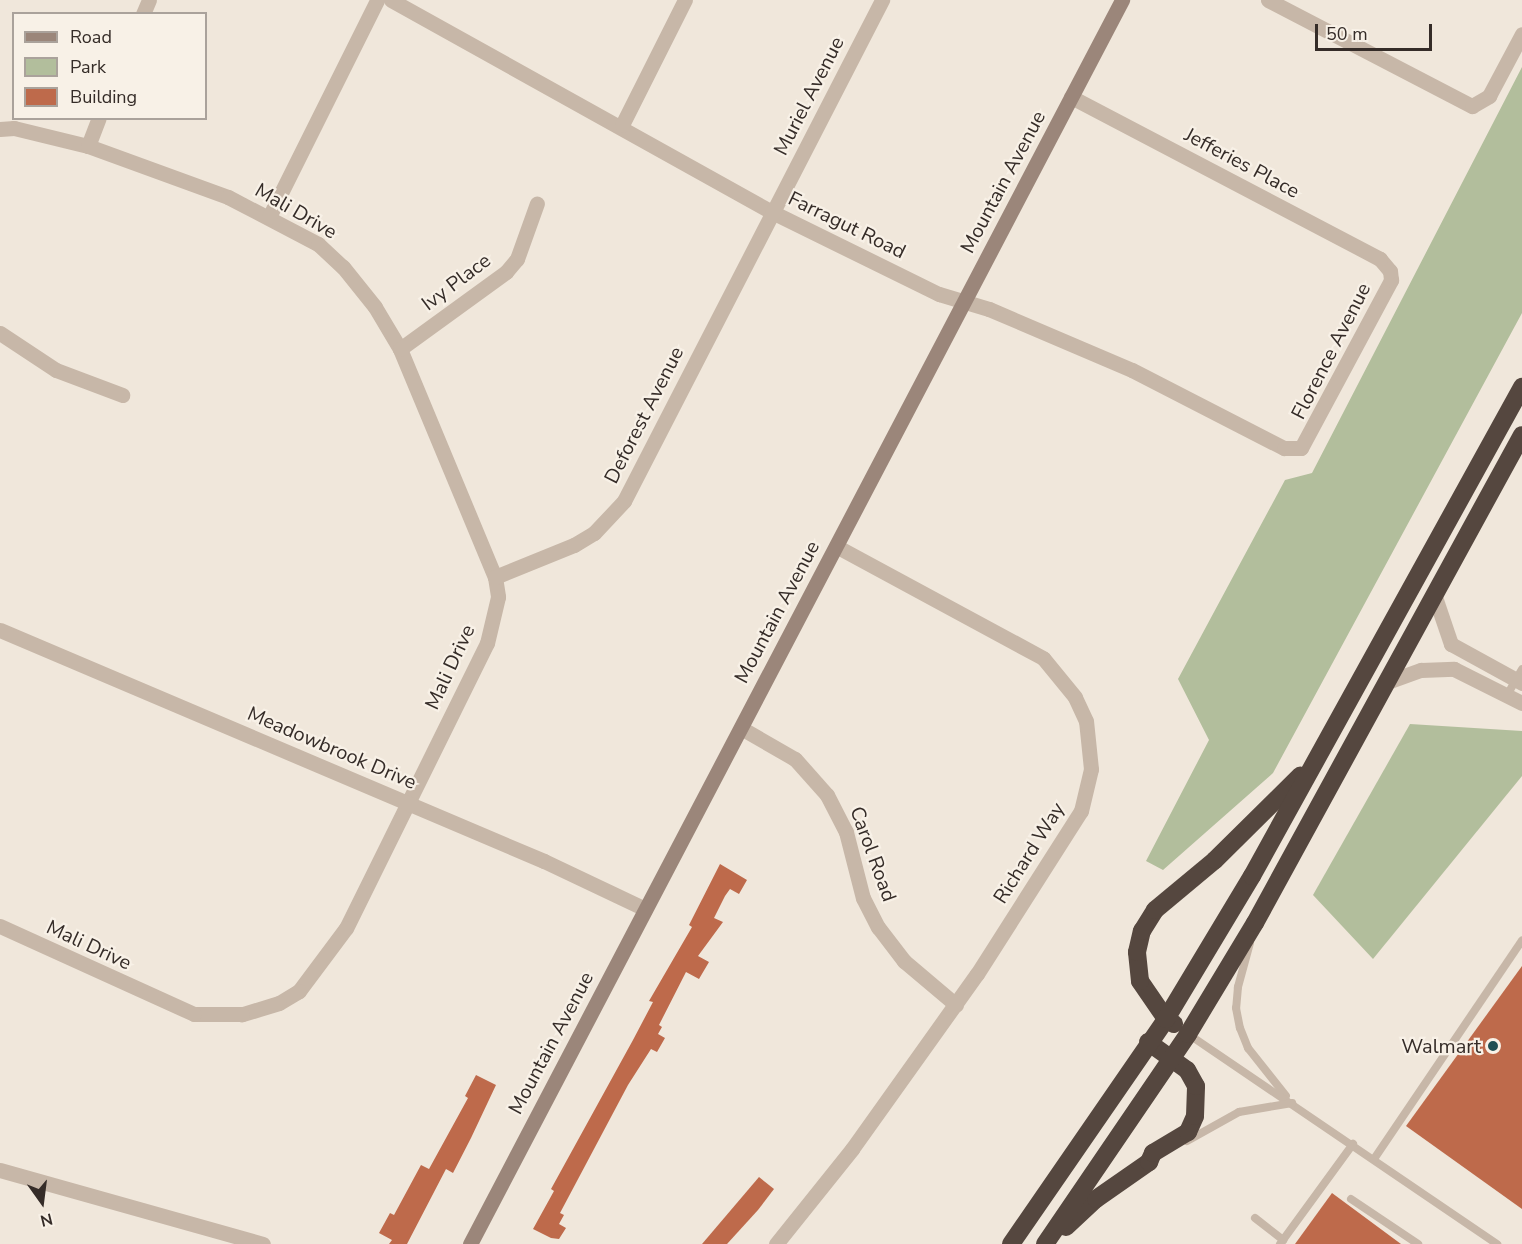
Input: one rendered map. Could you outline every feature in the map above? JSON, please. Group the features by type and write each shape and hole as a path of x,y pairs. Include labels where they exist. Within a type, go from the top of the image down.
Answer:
{"highway":[{"path":"1011,1244 1166,1018 1314,763 1522,387"},
{"path":"1046,1244 1188,1034 1255,923 1390,681 1522,435"},
{"path":"1188,1034 1166,1018 1140,981 1137,952 1142,931 1155,910 1215,860 1314,763"},
{"path":"1046,1244 1096,1199 1149,1162 1153,1153 1188,1132 1195,1116 1196,1086 1187,1070 1172,1057 1148,1042"}],"street":[{"path":"269,217 377,0"},
{"name":"Farragut Road","path":"391,0 622,125 772,212 939,294 964,301 1132,370 1284,448 1301,448"},
{"path":"622,125 685,0"},
{"name":"Muriel Avenue","path":"772,212 882,0"},
{"name":"Mountain Avenue","path":"470,1244 1122,0"},
{"path":"1268,0 1464,102 1478,105 1489,96 1522,33"},
{"name":"Jefferies Place","path":"1071,97 1380,259 1390,271"},
{"path":"88,146 98,120"},
{"name":"Mali Drive","path":"0,129 14,128 88,146 228,197 318,244 343,267 375,307 400,349 495,577 498,597 487,643 407,802 330,954 299,991 263,1009 219,1017 194,1014 0,926"},
{"name":"Ivy Place","path":"400,349 506,272 517,259 537,203"},
{"name":"Deforest Avenue","path":"495,577 574,545 594,533 624,501 772,212"},
{"name":"Florence Avenue","path":"1301,448 1391,280 1390,271"},
{"path":"0,333 57,370 122,395"},
{"name":"Richard Way","path":"776,1244 852,1149 956,1005 1081,811 1091,769 1086,722 1076,697 1043,658 836,546"},
{"path":"1435,597 1451,644 1520,677"},
{"name":"Meadowbrook Drive","path":"0,630 407,802 645,909"},
{"path":"1390,681 1438,667 1455,669 1506,697 1522,703"},
{"name":"Carol Road","path":"741,728 795,759 820,786 846,832 863,898 884,936 904,961 956,1005"},
{"path":"0,1170 262,1244"}],"lane":[{"path":"1506,697 1520,677"},
{"path":"1255,923 1238,987 1236,1008 1240,1028 1248,1048 1292,1104"},
{"path":"1374,1159 1522,940"},
{"path":"1188,1034 1497,1244"},
{"path":"1149,1162 1239,1112 1292,1104"},
{"path":"1255,1218 1282,1242 1353,1144"},
{"path":"1351,1199 1418,1244"}],"green space":[{"path":"1522,67 1522,313 1273,773 1163,870 1146,861 1209,740 1178,679 1285,480 1312,473"},
{"path":"1410,724 1522,731 1522,776 1373,959 1313,895"}],"building":[{"path":"720,864 747,880 739,894 730,889 725,896 714,918 723,922 698,956 709,962 699,979 686,972 659,1025 662,1027 658,1034 665,1038 657,1052 651,1049 628,1085 560,1213 564,1215 559,1224 566,1228 559,1239 551,1238 533,1229 554,1191 551,1189 653,1002 649,1001 692,927 689,925"},
{"name":"Walmart","path":"1522,966 1522,1209 1406,1126"},
{"path":"476,1075 496,1085 453,1173 446,1169 407,1244 389,1244 392,1240 379,1233 390,1213 394,1215 421,1165 429,1169 468,1098 465,1096"},
{"path":"759,1177 774,1189 758,1210 727,1244 702,1244"},
{"path":"1332,1193 1401,1244 1295,1244"}],"place":[{"name":"Walmart","path":"1493,1046"}]}
